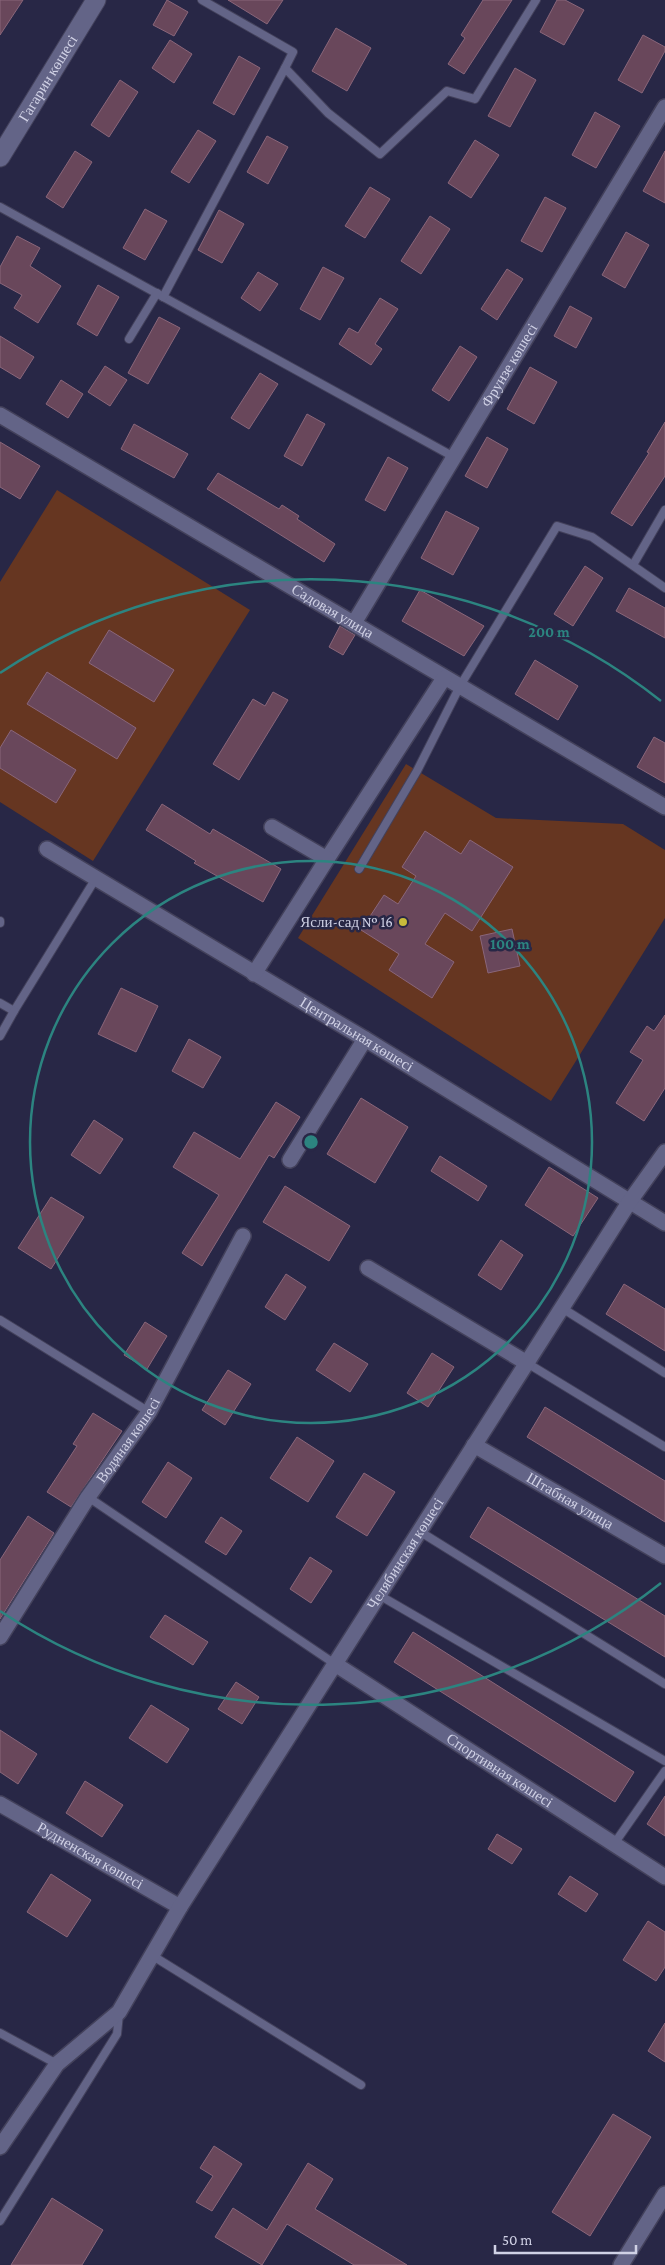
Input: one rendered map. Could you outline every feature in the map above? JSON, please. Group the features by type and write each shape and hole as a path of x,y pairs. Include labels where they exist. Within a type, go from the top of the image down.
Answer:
{"street":[{"name":"Гагарин көшесі","path":"0,157 96,0"},
{"name":"Фрунзе көшесі","path":"354,624 665,107"},
{"name":"Садовая улица","path":"0,415 665,807"},
{"path":"254,974 444,678"},
{"path":"272,827 328,859"},
{"name":"Центральная көшесі","path":"47,849 365,1039 665,1223"},
{"path":"290,1160 365,1039"},
{"name":"Челябинская көшесі","path":"0,2147 57,2064 119,2012 180,1907 630,1201 665,1152"},
{"name":"Водяная көшесі","path":"0,1637 88,1497 149,1412 243,1236"},
{"path":"368,1268 526,1363"},
{"name":"Штабная улица","path":"474,1445 665,1556"},
{"name":"Спортивная көшесі","path":"335,1664 665,1877"},
{"name":"Рудненская көшесі","path":"0,1804 180,1907"},
{"path":"621,2265 665,2194"}],"lane":[{"path":"129,340 160,295 293,52 202,0"},
{"path":"285,68 328,112 380,154 447,91 475,99 536,0"},
{"path":"0,207 454,457"},
{"path":"633,565 665,510"},
{"path":"358,869 417,771 460,686 557,526 592,538 665,588"},
{"path":"0,1036 96,878"},
{"path":"0,1003 14,1011"},
{"path":"562,1308 665,1373"},
{"path":"0,1320 149,1412"},
{"path":"526,1363 665,1447"},
{"path":"88,1497 335,1664"},
{"path":"420,1531 665,1684"},
{"path":"379,1595 665,1761"},
{"path":"614,1844 665,1771"},
{"path":"153,1956 362,2085"},
{"path":"0,2222 117,2034 119,2012"},
{"path":"0,2033 57,2064"}],"shaded area":[{"path":"57,490 250,610 93,861 0,802 0,582"},
{"path":"406,764 496,818 623,824 665,850 665,918 551,1101 298,938"}],"building":[{"path":"0,0 23,0 0,35"},
{"path":"167,0 188,12 174,36 153,25"},
{"path":"228,0 283,0 267,24"},
{"path":"483,0 512,0 464,74 448,64 465,38 461,35"},
{"path":"557,0 565,0 584,10 564,45 540,32"},
{"path":"336,28 371,48 347,91 312,71"},
{"path":"643,35 665,47 665,51 642,93 618,80"},
{"path":"170,40 192,54 174,83 152,68"},
{"path":"239,56 260,68 234,115 213,103"},
{"path":"515,68 536,80 510,127 488,116"},
{"path":"120,80 138,92 109,137 91,125"},
{"path":"595,112 620,126 596,168 572,155"},
{"path":"198,130 216,141 189,183 171,172"},
{"path":"267,136 288,147 268,184 247,172"},
{"path":"475,140 499,155 471,198 448,183"},
{"path":"75,151 92,162 63,208 46,197"},
{"path":"665,151 665,203 643,191"},
{"path":"370,187 390,199 365,238 345,226"},
{"path":"545,197 566,208 542,252 521,241"},
{"path":"145,209 167,221 145,260 123,248"},
{"path":"219,210 244,224 222,263 198,250"},
{"path":"430,216 450,229 421,274 401,261"},
{"path":"626,232 649,245 625,288 602,275"},
{"path":"17,236 40,248 30,266 61,286 38,323 14,308 22,295 0,283 0,267"},
{"path":"323,267 344,278 320,320 300,309"},
{"path":"507,269 523,279 497,320 481,309"},
{"path":"258,272 278,284 260,311 241,298"},
{"path":"98,285 119,297 97,336 77,324"},
{"path":"380,298 398,309 375,344 382,349 371,365 339,344 349,328 358,333"},
{"path":"570,306 592,318 576,348 554,336"},
{"path":"159,317 180,328 148,384 128,373"},
{"path":"0,336 34,357 20,379 0,367"},
{"path":"460,346 477,357 449,401 432,390"},
{"path":"105,366 127,380 110,406 88,392"},
{"path":"530,367 557,382 534,424 507,409"},
{"path":"260,373 278,384 249,429 231,418"},
{"path":"61,380 83,394 68,418 46,404"},
{"path":"307,414 325,424 302,466 284,456"},
{"path":"665,422 665,476 632,526 611,513 649,453 647,452"},
{"path":"134,424 188,454 174,478 121,449"},
{"path":"487,437 508,449 487,488 465,476"},
{"path":"0,442 40,466 20,499 0,487"},
{"path":"388,457 408,468 385,511 365,500"},
{"path":"218,473 279,509 282,505 299,516 297,519 335,544 324,562 207,489"},
{"path":"446,511 479,528 453,575 421,558"},
{"path":"585,566 603,578 573,626 554,614"},
{"path":"629,588 665,608 665,638 616,611"},
{"path":"420,590 484,626 464,656 402,621"},
{"path":"340,626 355,635 343,655 329,647"},
{"path":"109,630 174,670 154,702 89,663"},
{"path":"535,660 578,686 558,720 515,694"},
{"path":"47,672 136,728 117,759 27,704"},
{"path":"273,692 288,700 239,780 213,764 253,699 265,706"},
{"path":"11,730 76,770 56,803 0,768 0,748"},
{"path":"654,737 665,743 665,783 637,767"},
{"path":"162,804 210,834 213,829 281,869 263,902 194,863 196,861 146,830"},
{"name":"Ясли-сад № 16","path":"425,831 461,854 470,840 513,867 472,931 445,913 425,944 454,962 432,998 389,970 399,954 361,930 384,895 398,904 416,876 402,867"},
{"path":"512,929 520,966 488,973 480,936"},
{"path":"121,988 158,1006 136,1052 98,1034"},
{"path":"665,1015 665,1088 644,1121 616,1103 643,1060 630,1052 647,1026 654,1031"},
{"path":"189,1039 221,1057 203,1088 172,1071"},
{"path":"361,1098 408,1127 375,1183 327,1154"},
{"path":"276,1102 300,1117 274,1158 269,1155 202,1266 182,1253 219,1195 173,1167 194,1132 240,1159"},
{"path":"94,1120 123,1139 100,1174 71,1155"},
{"path":"440,1156 487,1186 478,1201 431,1171"},
{"path":"549,1167 598,1198 573,1236 525,1205"},
{"path":"285,1186 350,1226 329,1261 263,1222"},
{"path":"51,1197 84,1217 51,1269 18,1248"},
{"path":"501,1240 523,1255 501,1290 478,1275"},
{"path":"286,1274 306,1287 285,1320 265,1307"},
{"path":"624,1284 665,1309 665,1351 606,1314"},
{"path":"145,1322 167,1336 147,1369 124,1355"},
{"path":"334,1343 368,1364 350,1392 316,1370"},
{"path":"432,1353 454,1367 428,1407 407,1393"},
{"path":"228,1370 251,1384 225,1425 202,1410"},
{"path":"545,1407 665,1481 665,1522 527,1437"},
{"path":"93,1413 122,1431 71,1507 47,1492 77,1446 73,1444"},
{"path":"297,1437 334,1461 308,1502 270,1478"},
{"path":"168,1462 192,1478 166,1518 142,1502"},
{"path":"364,1473 395,1492 367,1536 336,1517"},
{"path":"488,1507 665,1616 665,1657 470,1537"},
{"path":"28,1516 54,1533 0,1619 0,1560"},
{"path":"221,1517 242,1531 226,1555 205,1542"},
{"path":"310,1557 332,1571 311,1603 290,1589"},
{"path":"165,1615 208,1642 193,1665 150,1637"},
{"path":"413,1632 634,1772 615,1802 394,1662"},
{"path":"236,1682 259,1697 242,1724 218,1709"},
{"path":"151,1705 189,1729 167,1763 129,1738"},
{"path":"0,1730 37,1754 18,1784 0,1772"},
{"path":"85,1781 123,1805 102,1837 66,1813"},
{"path":"665,1796 665,1836 647,1824"},
{"path":"497,1834 522,1849 512,1864 488,1849"},
{"path":"51,1874 91,1900 67,1937 27,1912"},
{"path":"570,1876 598,1894 586,1912 558,1894"},
{"path":"648,1921 665,1932 665,1967 656,1981 623,1960"},
{"path":"665,2023 665,2062 648,2051"},
{"path":"613,2114 651,2137 590,2236 552,2212"},
{"path":"214,2146 242,2164 212,2211 196,2202 213,2176 200,2168"},
{"path":"308,2163 333,2179 315,2209 407,2265 354,2265 287,2224 262,2265 215,2237 233,2208 267,2230"},
{"path":"52,2198 103,2230 82,2265 11,2265"}],"place":[{"name":"Ясли-сад № 16","path":"403,922"}]}
